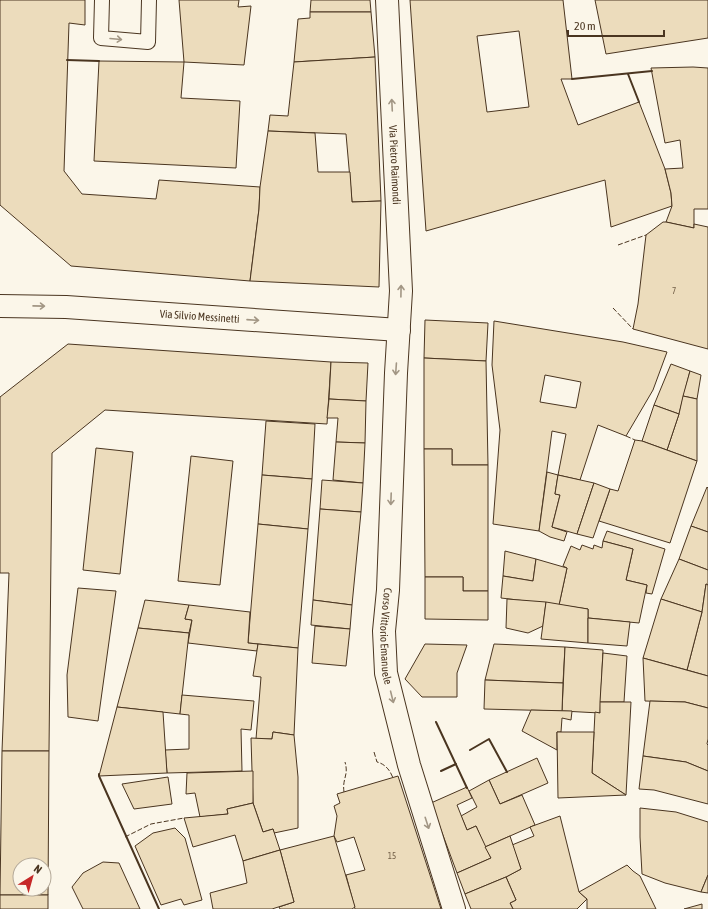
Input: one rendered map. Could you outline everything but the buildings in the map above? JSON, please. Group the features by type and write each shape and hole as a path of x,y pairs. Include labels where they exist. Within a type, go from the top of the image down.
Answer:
{"street":[{"name":"Via Pietro Raimondi","path":"387,0 402,291 399,330"},
{"name":"Via Silvio Messinetti","path":"0,306 66,307 399,330"},
{"name":"Corso Vittorio Emanuele","path":"399,330 388,590 384,631 386,673 409,765 454,909"}],"lane":[{"path":"102,0 101,38 148,42 150,0"}],"fence":[{"path":"618,245 646,235"},
{"path":"613,308 633,329"},
{"path":"626,436 635,440"},
{"path":"374,752 377,762 387,768 393,778"},
{"path":"344,792 346,771 345,762"},
{"path":"125,837 151,824 184,818"}],"wall":[{"path":"67,60 99,61"},
{"path":"572,79 652,71"},
{"path":"628,74 639,102"},
{"path":"436,722 467,788"},
{"path":"470,750 489,739 507,772"},
{"path":"441,771 456,764"},
{"path":"99,774 159,909"}]}
